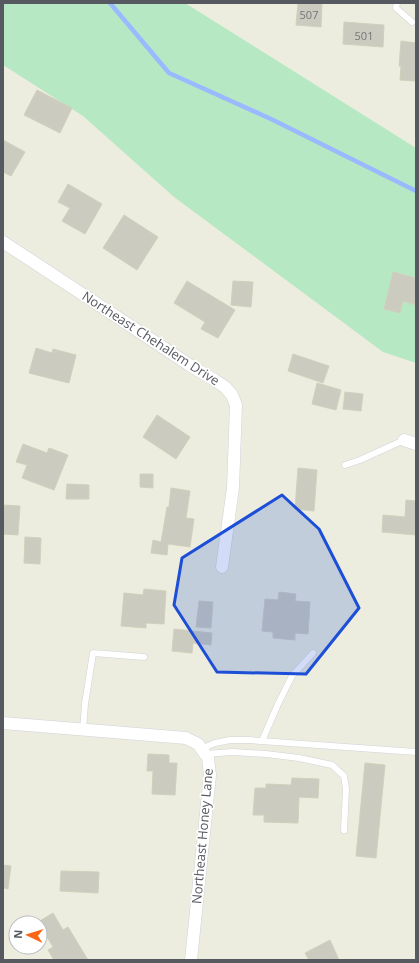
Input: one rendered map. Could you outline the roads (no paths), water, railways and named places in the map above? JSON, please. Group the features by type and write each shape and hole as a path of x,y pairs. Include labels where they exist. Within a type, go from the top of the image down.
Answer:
{"street":[{"name":"Northeast Chehalem Drive","path":"3,242 225,387 232,395 236,405 233,488 222,567"},
{"path":"404,440 416,444"},
{"name":"Northeast Honey Lane","path":"3,724 186,738 198,744 208,758 210,775 191,960"}],"lane":[{"path":"397,3 396,8 412,22"},
{"path":"345,465 360,460 404,440"},
{"path":"83,730 92,653 144,657"},
{"path":"262,741 292,676 313,653"},
{"path":"203,751 215,742 230,740 416,752"},
{"path":"203,751 266,754 299,758 332,765 344,776 346,789 344,830"}],"waterway":[{"path":"110,3 169,73 271,119 416,191"}]}
